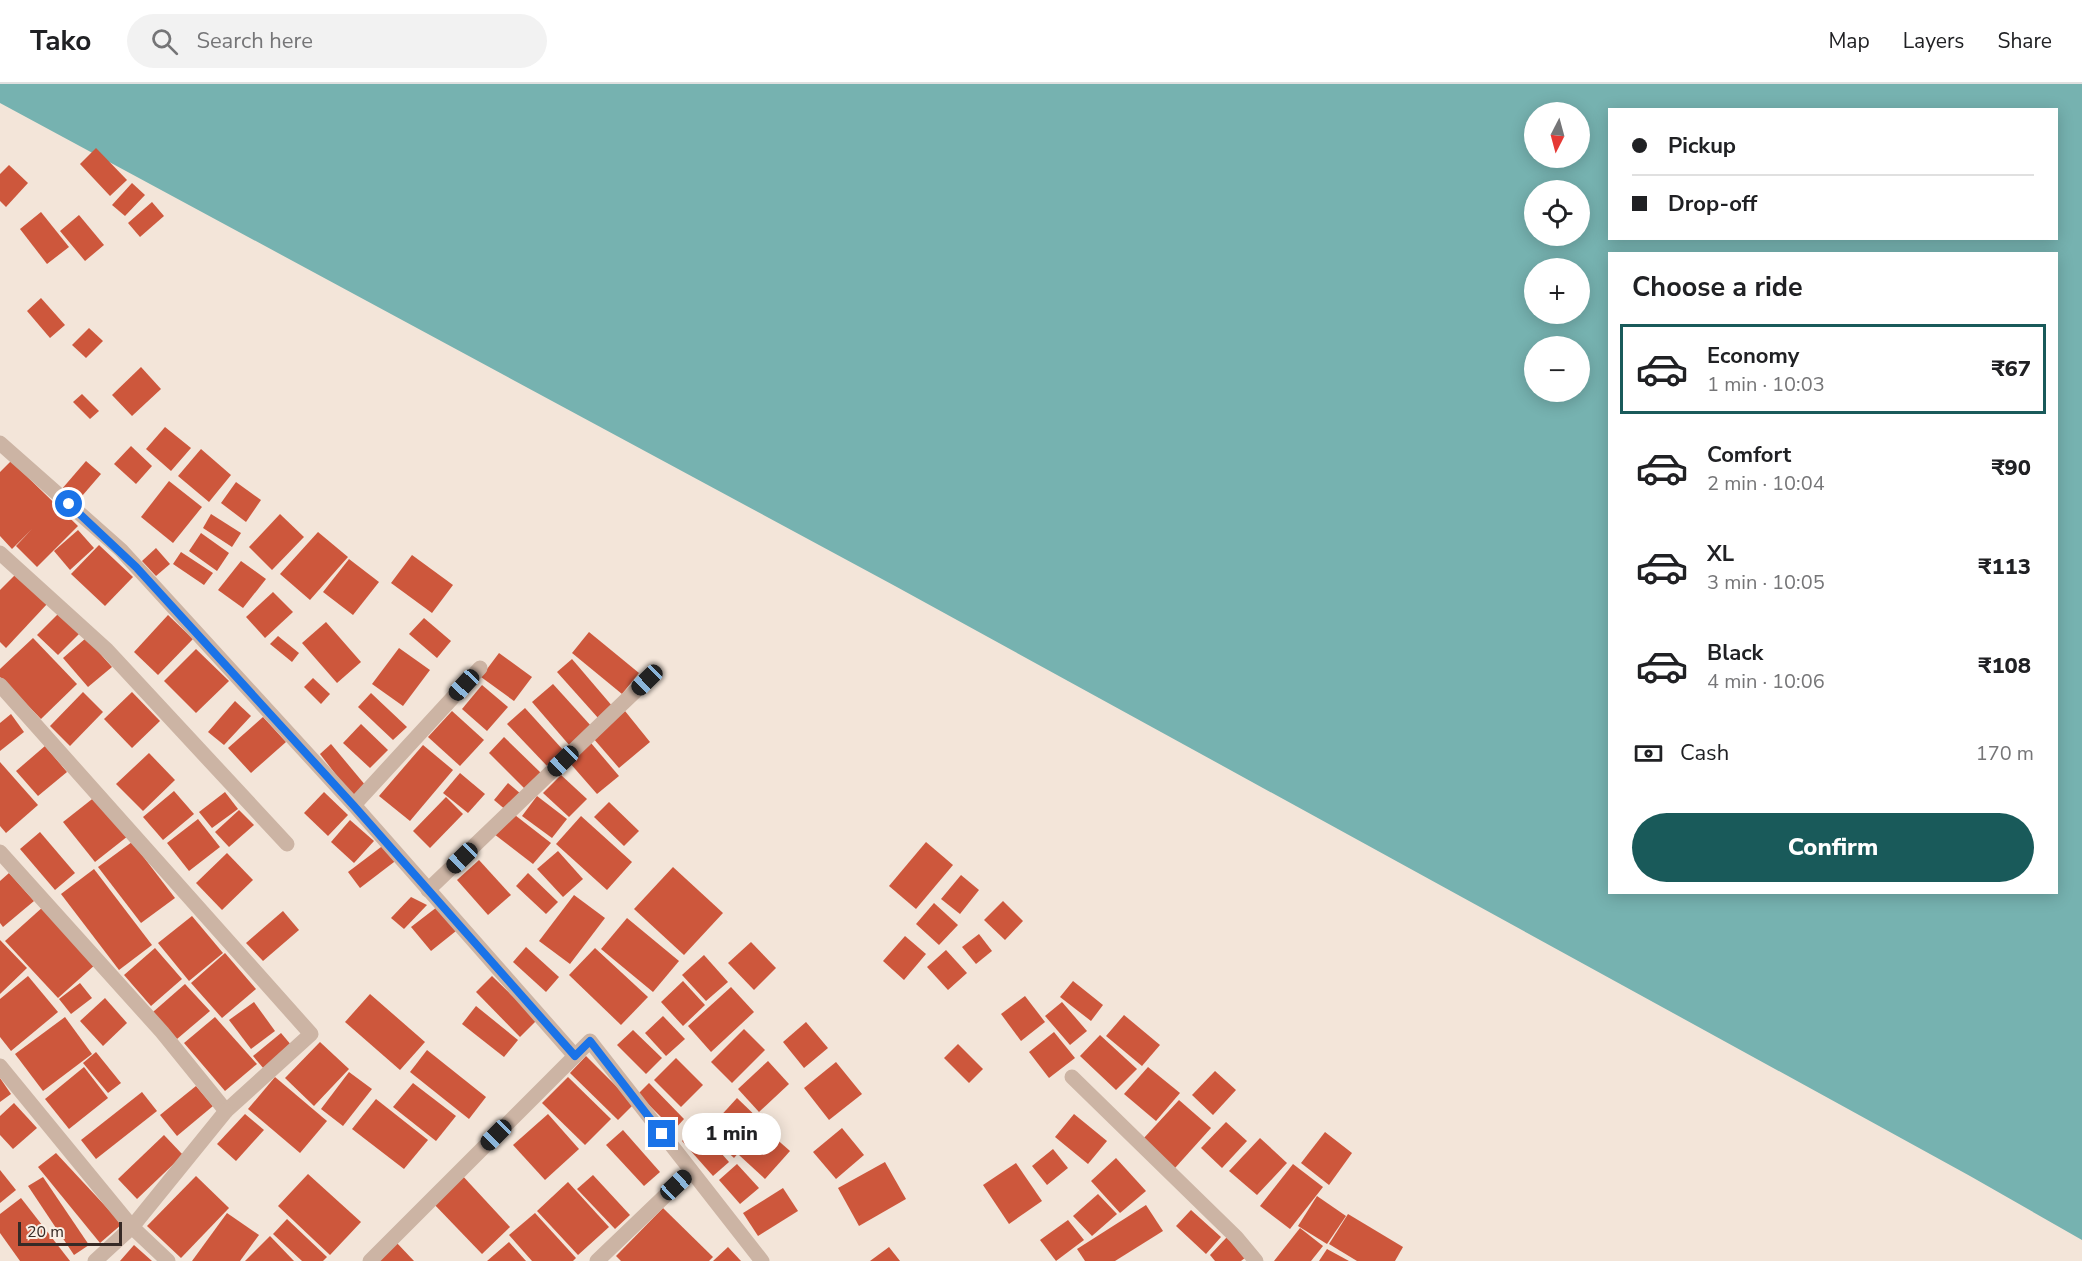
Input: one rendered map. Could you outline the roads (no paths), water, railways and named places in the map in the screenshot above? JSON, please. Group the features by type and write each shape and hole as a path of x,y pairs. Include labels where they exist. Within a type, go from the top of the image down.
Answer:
{"street":[{"path":"0,443 121,550 354,806 575,1056"},
{"path":"0,554 107,650 287,844"},
{"path":"354,806 480,668"},
{"path":"428,890 647,680"},
{"path":"0,685 311,1034 226,1110 132,1227 95,1261"},
{"path":"0,852 162,1032 226,1110"},
{"path":"370,1261 590,1041 762,1261"},
{"path":"0,1066 132,1227 168,1261"},
{"path":"1072,1077 1236,1237 1256,1261"},
{"path":"597,1261 691,1171"}],"water":[{"path":"0,84 2082,84 2082,1240 1970,1176 895,586 0,103"}]}
